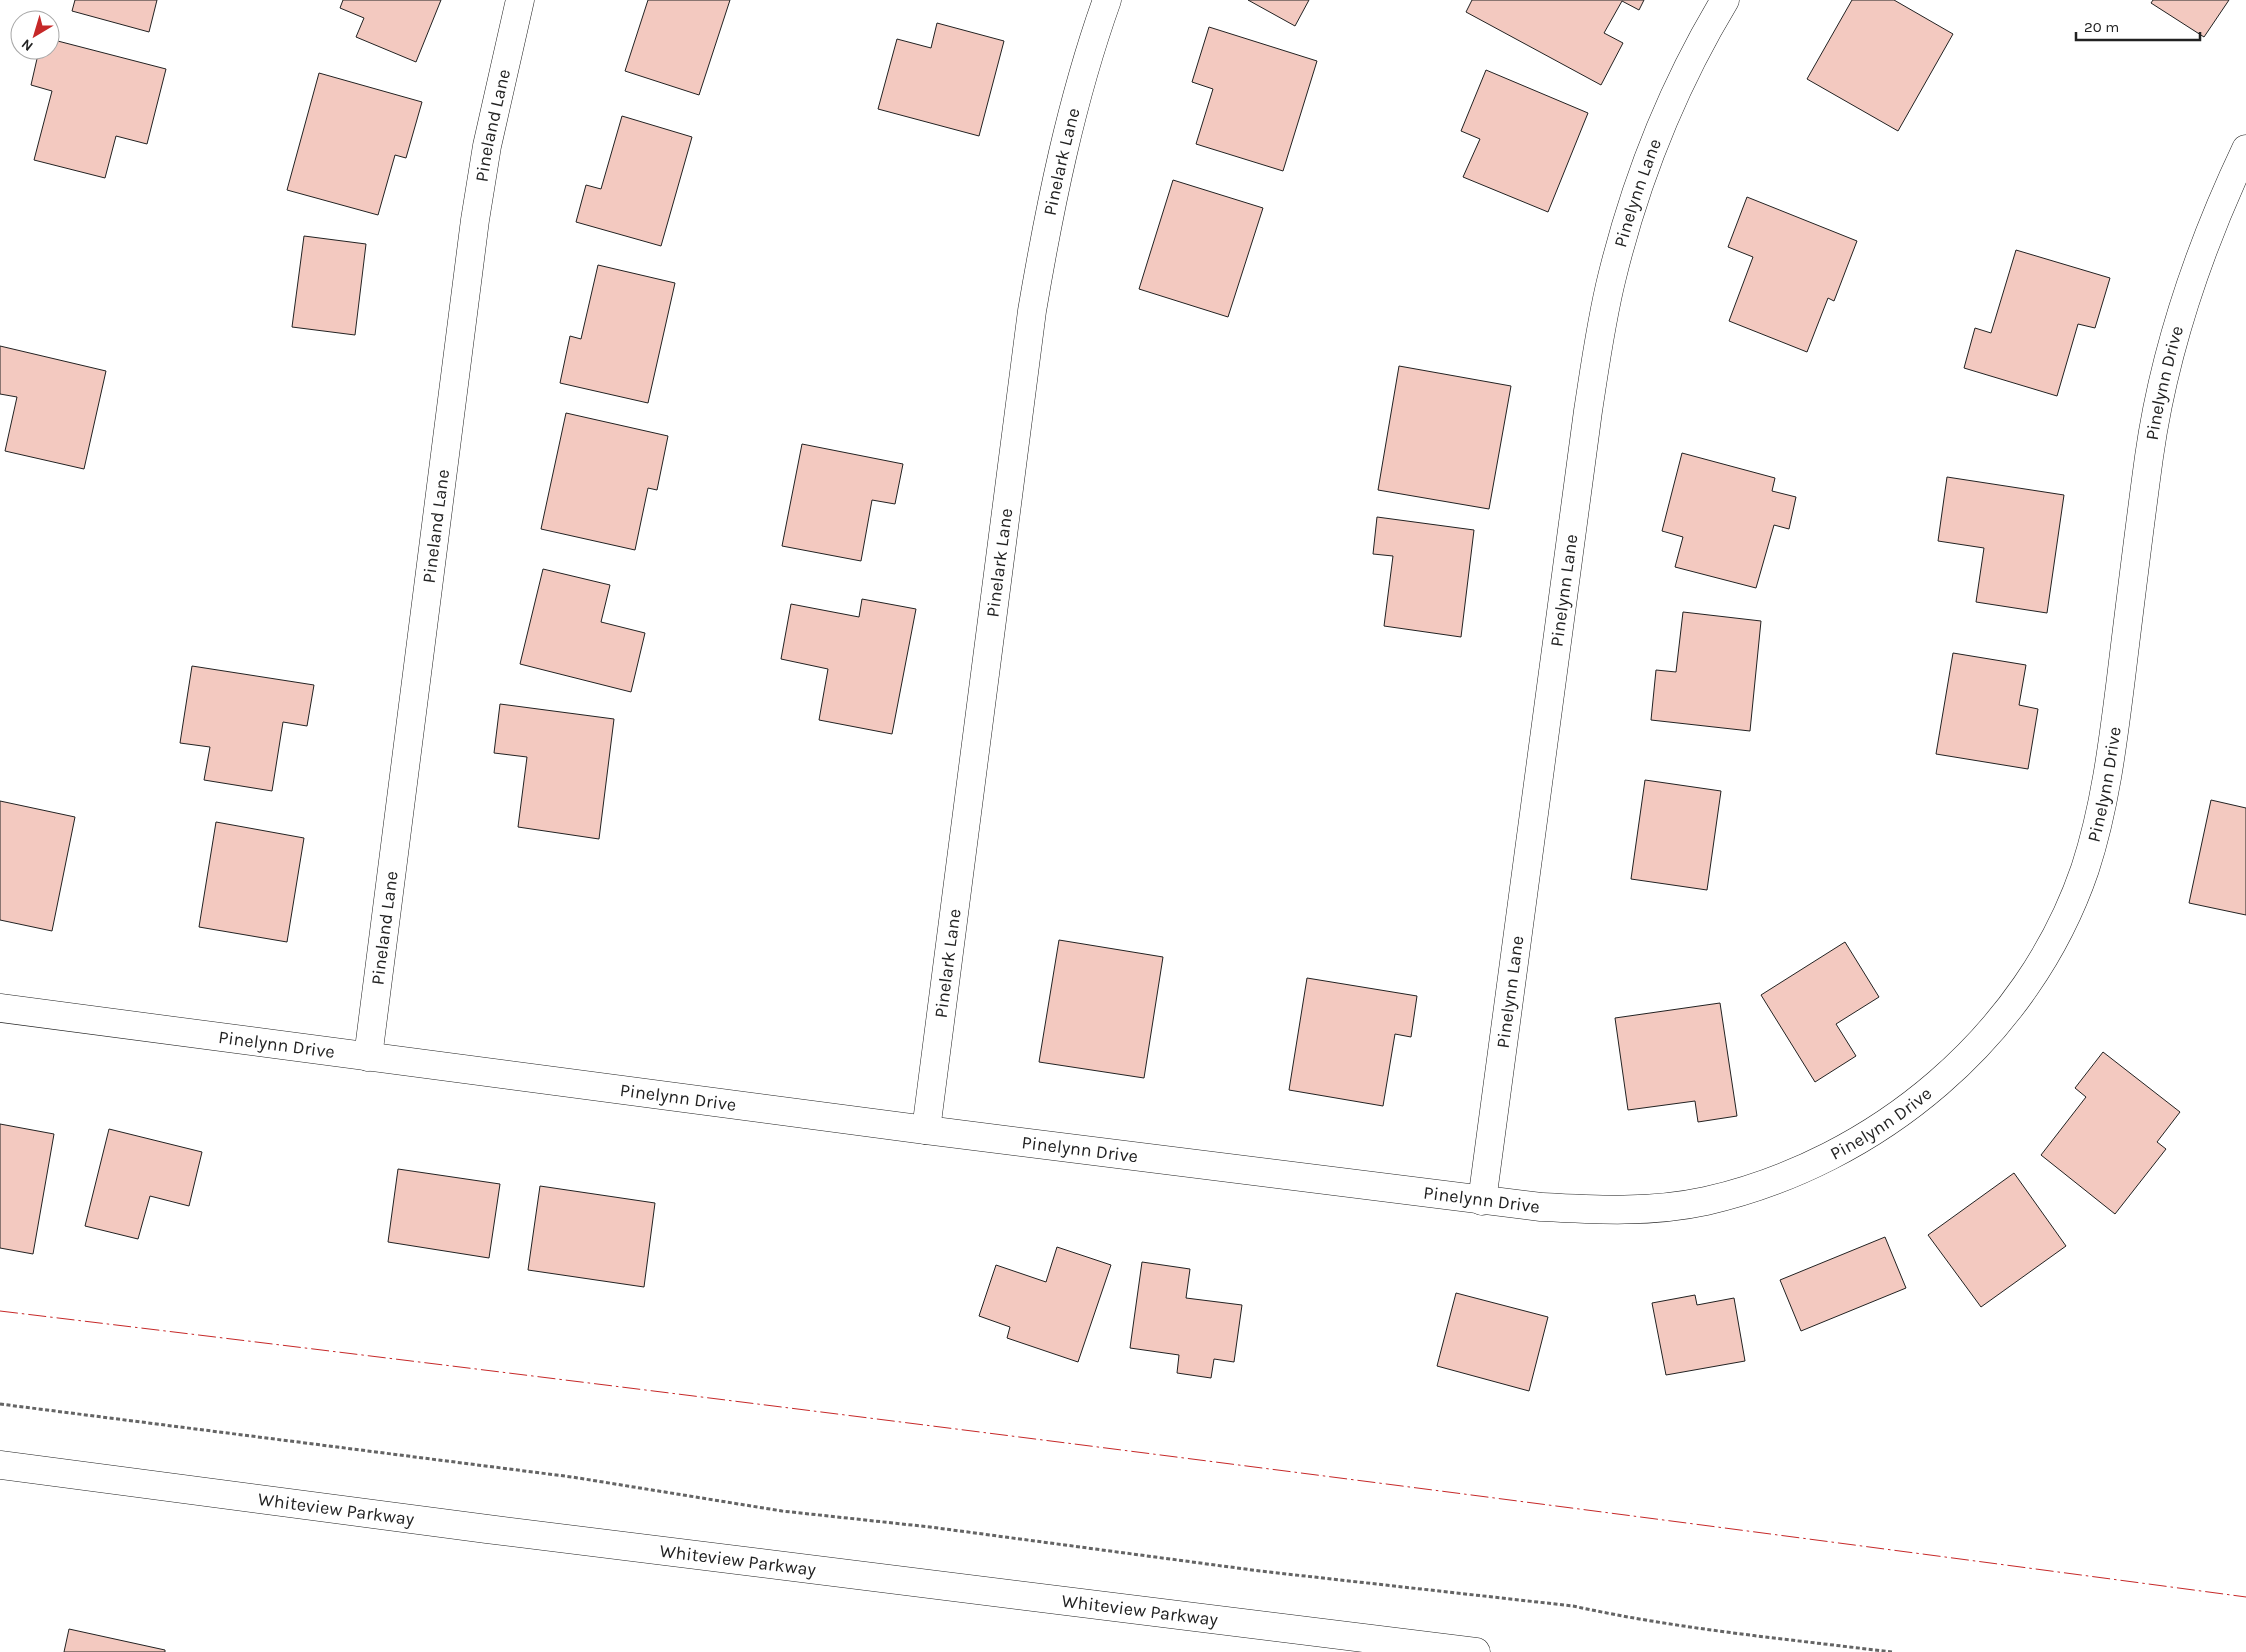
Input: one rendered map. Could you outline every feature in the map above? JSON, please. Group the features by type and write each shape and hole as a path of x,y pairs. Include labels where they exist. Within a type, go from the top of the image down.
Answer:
{"street":[{"name":"Pineland Lane","path":"368,1057 475,220 496,100 520,0"},
{"name":"Pinelark Lane","path":"926,1130 1045,232 1068,129 1106,0"},
{"name":"Pinelynn Lane","path":"1482,1201 1588,411 1604,311 1621,240 1656,137 1698,46 1725,0"},
{"name":"Pinelynn Drive","path":"0,1008 926,1130 1482,1201 1551,1208 1641,1210 1706,1201 1773,1181 1835,1155 1890,1122 1914,1104 1959,1064 1982,1040 2023,988 2042,960 2066,913 2077,889 2092,845 2106,782 2150,455 2160,397 2182,314 2203,248 2246,149"},
{"name":"Whiteview Parkway","path":"0,1465 477,1528 1476,1652"}],"path":[{"path":"0,1404 572,1478 782,1511 930,1527 1298,1575 1573,1606 1613,1615 1712,1630 1892,1652"}],"building":[{"path":"75,0 157,0 149,32 72,11"},
{"path":"343,0 441,0 416,62 356,37 364,18 340,8"},
{"path":"648,0 730,0 699,95 625,71"},
{"path":"1248,0 1309,0 1295,26"},
{"path":"1472,0 1644,0 1639,10 1622,1 1604,33 1623,43 1601,85 1466,12"},
{"path":"1852,0 1894,0 1953,34 1898,131 1807,79"},
{"path":"2153,0 2229,0 2204,37 2151,3"},
{"path":"937,23 1004,41 979,136 878,109 897,39 931,48"},
{"path":"1209,27 1317,61 1283,171 1196,144 1213,89 1192,82"},
{"path":"60,42 166,69 147,144 116,136 105,178 34,160 52,91 31,85 37,60 60,60"},
{"path":"1486,70 1588,113 1548,212 1463,177 1480,139 1461,131"},
{"path":"319,73 422,102 406,158 395,155 378,215 287,190"},
{"path":"622,116 692,137 661,246 576,222 586,185 601,189"},
{"path":"1173,180 1263,208 1228,317 1139,289"},
{"path":"1747,197 1857,241 1834,301 1828,298 1807,352 1729,321 1753,257 1728,247"},
{"path":"304,236 366,244 355,335 292,327"},
{"path":"2016,250 2110,278 2095,328 2078,324 2057,396 1964,368 1975,328 1991,333"},
{"path":"598,265 675,283 648,403 560,383 570,336 581,339"},
{"path":"0,346 106,371 84,469 5,451 17,397 0,394"},
{"path":"1399,366 1511,386 1489,509 1378,490"},
{"path":"566,413 668,436 657,490 648,488 635,550 541,529"},
{"path":"802,444 903,464 895,504 872,500 861,561 782,546"},
{"path":"1682,453 1775,478 1772,491 1796,497 1789,529 1774,525 1756,588 1675,567 1683,537 1662,531"},
{"path":"1947,477 2064,495 2047,613 1976,602 1984,548 1938,541"},
{"path":"1377,517 1474,530 1461,637 1384,626 1393,556 1373,554"},
{"path":"543,569 610,585 601,622 645,633 631,692 520,664"},
{"path":"862,599 916,609 892,734 819,720 828,669 781,659 791,604 859,617"},
{"path":"1683,612 1761,621 1750,731 1651,720 1656,670 1676,672"},
{"path":"1953,653 2026,665 2019,705 2038,709 2028,769 1936,754"},
{"path":"192,666 314,685 307,726 283,722 272,791 204,780 210,747 180,743"},
{"path":"500,704 614,719 599,839 518,827 527,757 494,753"},
{"path":"1645,780 1721,791 1707,890 1631,879"},
{"path":"2211,800 2246,808 2246,915 2189,903"},
{"path":"0,801 75,817 52,931 0,920"},
{"path":"216,822 304,838 287,942 199,927"},
{"path":"1059,940 1163,957 1144,1078 1039,1062"},
{"path":"1845,942 1879,997 1836,1024 1856,1056 1815,1082 1761,995"},
{"path":"1307,978 1417,996 1411,1037 1395,1034 1383,1106 1289,1090"},
{"path":"1720,1003 1737,1116 1698,1122 1695,1101 1628,1110 1615,1018"},
{"path":"2103,1052 2180,1112 2157,1142 2166,1149 2115,1214 2041,1155 2086,1097 2075,1088"},
{"path":"0,1124 54,1134 33,1254 0,1248"},
{"path":"109,1129 202,1152 189,1206 150,1196 138,1239 85,1226"},
{"path":"398,1169 500,1184 489,1258 388,1242"},
{"path":"2014,1173 2066,1246 1981,1307 1928,1235"},
{"path":"540,1186 655,1203 644,1287 528,1270"},
{"path":"1885,1237 1906,1288 1801,1331 1780,1280"},
{"path":"1057,1247 1111,1265 1078,1362 1007,1338 1010,1327 979,1316 996,1265 1046,1282"},
{"path":"1142,1262 1190,1269 1186,1298 1242,1305 1234,1362 1214,1359 1211,1378 1177,1373 1179,1355 1130,1348"},
{"path":"1456,1293 1548,1317 1529,1391 1437,1366"},
{"path":"1695,1295 1697,1305 1734,1298 1745,1361 1666,1375 1652,1303"},
{"path":"69,1629 165,1650 165,1652 64,1652"}],"power":[{"path":"0,1311 1123,1450 2246,1597"}]}
